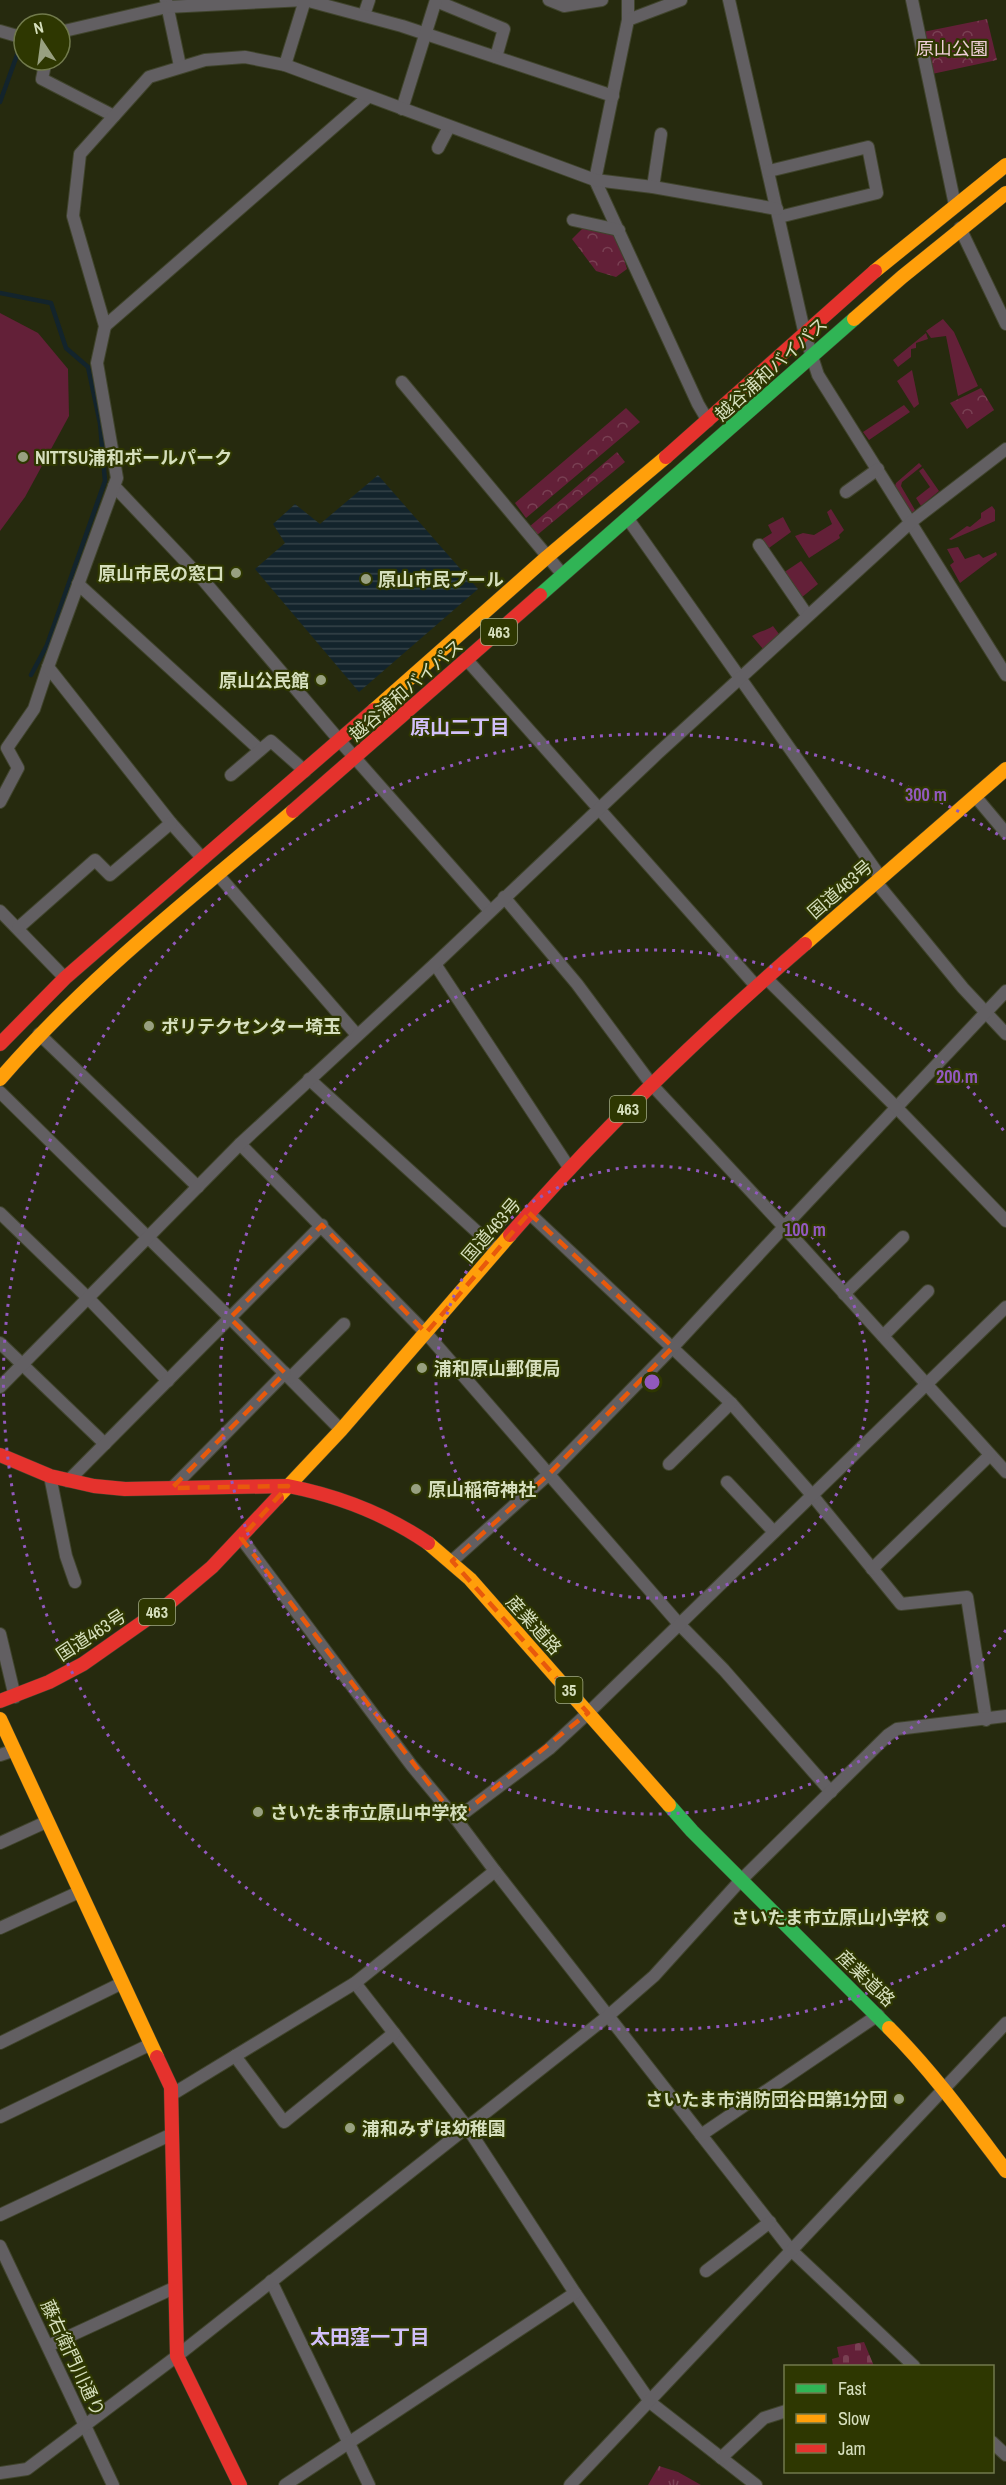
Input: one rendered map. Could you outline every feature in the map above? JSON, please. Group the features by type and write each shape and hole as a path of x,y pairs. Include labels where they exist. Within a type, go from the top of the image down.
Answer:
{"main road":[{"name":"越谷浦和バイパス","path":"0,1044 65,978 340,741 547,557 708,421 884,263 1006,165"},
{"name":"越谷浦和バイパス","path":"0,1079 39,1034 128,953 355,758 960,228 1006,193"},
{"name":"国道463号","path":"0,1701 15,1697 83,1664 121,1638 212,1567 341,1430 570,1168 652,1085 761,982 1006,768"},
{"name":"産業道路","path":"0,1455 68,1481 125,1489 288,1486 333,1496 385,1516 421,1537 452,1561 692,1831 878,2015 944,2088 1006,2171"},
{"path":"0,1719 171,2087 177,2356 240,2485"}],"street":[{"path":"285,65 305,0"},
{"path":"72,29 167,4 305,0 425,33 613,96"},
{"path":"364,15 369,0"},
{"path":"549,0 564,6 602,0"},
{"path":"628,0 628,20 595,180 698,404 708,421"},
{"path":"628,20 681,0"},
{"path":"729,0 805,335 818,375 1006,675"},
{"path":"912,0 955,205"},
{"path":"402,109 436,1 504,29 496,57"},
{"path":"167,4 180,66"},
{"path":"0,802 18,768 7,748 34,709 117,478 97,363 105,326 73,216 80,154 149,77 205,60 245,57 285,65 449,128 595,180 653,187 778,213 878,193 868,147 769,171"},
{"path":"43,72 42,79 114,116"},
{"path":"105,326 368,97"},
{"path":"438,148 449,128"},
{"path":"653,187 661,134"},
{"path":"573,220 619,230"},
{"path":"960,228 1006,324"},
{"path":"402,382 563,575"},
{"path":"0,1387 240,1144 435,964 599,808 911,522 1006,449"},
{"path":"846,492 878,469"},
{"path":"114,486 204,581 340,741 490,911"},
{"path":"627,519 878,880 985,1014 1006,1034"},
{"path":"759,545 807,615"},
{"path":"78,584 260,750"},
{"path":"467,660 599,808 761,982 896,1107 1006,1221"},
{"path":"48,667 171,823 203,859"},
{"path":"231,775 271,741 305,771"},
{"path":"975,796 1006,833"},
{"path":"18,928 95,860 110,875 171,823"},
{"path":"219,876 357,1035"},
{"path":"504,897 577,984 652,1085 1006,1472"},
{"path":"0,911 65,978"},
{"path":"435,964 570,1168"},
{"path":"452,1561 549,1474 673,1347 1006,991"},
{"path":"39,1034 198,1187"},
{"path":"309,1079 497,1250"},
{"path":"0,1092 230,1317 341,1430"},
{"path":"240,1144 426,1333 679,1624 724,1670 831,1792"},
{"path":"529,1213 731,1403 812,1495 901,1604 967,1597 986,1720"},
{"path":"0,1214 88,1298 168,1381"},
{"path":"68,1481 322,1225"},
{"path":"844,1294 903,1237"},
{"path":"883,1336 928,1291"},
{"path":"456,1819 549,1749 588,1713 1006,1307"},
{"path":"172,1488 344,1324"},
{"path":"0,1343 105,1444"},
{"path":"669,1464 731,1403"},
{"path":"872,1569 990,1455"},
{"path":"50,1476 66,1556 75,1582"},
{"path":"727,1482 774,1532"},
{"path":"241,1538 412,1767 456,1819 792,2250 912,2365"},
{"path":"0,1634 15,1697"},
{"path":"0,2473 27,2469 177,2356 608,2016 654,1976 740,1881 888,1735 897,1729 1006,1716"},
{"path":"0,1755 15,1750"},
{"path":"0,1843 46,1822"},
{"path":"171,2095 355,1983 495,1871"},
{"path":"0,1929 79,1892"},
{"path":"0,2043 122,1983"},
{"path":"355,1983 467,2127 575,2293 649,2401 756,2485"},
{"path":"701,2135 878,2015"},
{"path":"570,2485 1006,2023"},
{"path":"234,2056 284,2122 394,2033"},
{"path":"0,2117 151,2044"},
{"path":"0,2215 172,2134"},
{"path":"706,2271 770,2222"},
{"name":"藤右衛門川通り","path":"0,2246 113,2485"},
{"path":"271,2281 369,2485"},
{"path":"48,2346 176,2287"},
{"path":"285,2485 349,2445 575,2293"},
{"path":"721,2458 764,2418 784,2412"},
{"path":"994,2443 1006,2455"}],"highlighted area":[{"path":"529,1213 673,1347 549,1474 452,1561 588,1713 456,1819 241,1538 288,1486 172,1488 285,1373 230,1318 322,1225 426,1333"}],"green space":[{"name":"原山公園","path":"987,19 997,60 932,74 923,32"},
{"path":"585,226 617,236 627,269 616,277 596,271 572,239"},
{"name":"NITTSU浦和ボールパーク","path":"0,313 38,333 68,369 69,416 25,497 0,531"},
{"path":"943,319 954,332 978,386 958,396 946,336 931,338 926,331"},
{"path":"926,333 928,339 916,343 916,348 911,349 911,357 898,367 893,360"},
{"path":"912,370 919,404 914,408 897,381"},
{"path":"981,388 994,410 967,429 950,403"},
{"path":"904,405 910,412 869,440 863,432"},
{"path":"626,408 640,422 526,518 515,503"},
{"path":"617,452 625,462 536,536 529,527"},
{"path":"919,463 922,466 902,482 901,486 915,510 912,513 895,486"},
{"path":"923,468 939,491 921,506 916,498 930,487 919,471"},
{"path":"992,506 995,510 995,521 949,539 967,526 970,527 981,518 981,513"},
{"path":"831,509 844,530 839,535 840,538 809,558 795,536 803,533 814,535 832,524 827,512"},
{"path":"783,517 791,532 769,548 761,540 772,533 768,525"},
{"path":"958,547 965,559 979,554 983,558 996,552 997,555 960,583 950,565 954,562 947,549"},
{"path":"801,561 818,584 801,598 783,573"},
{"path":"773,626 779,634 763,649 752,636"},
{"path":"864,2342 874,2365 833,2365 832,2359 839,2357 837,2347"},
{"path":"659,2466 678,2472 701,2485 648,2485"}],"water":[{"name":"原山市民プール","path":"378,475 478,589 359,692 255,569 285,543 273,524 295,504 320,524"}],"waterway":[{"path":"0,102 12,69"},
{"path":"0,293 51,303 66,348 88,367 100,423 105,481 47,645 31,675"}],"traffic: fast":[{"path":"540,595 854,319"},
{"path":"669,1805 692,1831 889,2028"}],"traffic: slow":[{"path":"875,271 1006,165"},
{"path":"854,319 1006,193"},
{"path":"374,710 547,557 666,457"},
{"path":"805,944 1006,769"},
{"path":"0,1079 33,1042 104,973 293,811"},
{"path":"277,1498 341,1430 510,1235"},
{"path":"428,1543 470,1579 669,1805"},
{"path":"0,1719 157,2057"},
{"path":"889,2028 936,2080 1006,2171"}],"traffic: jam":[{"path":"666,457 875,271"},
{"path":"293,811 540,595"},
{"path":"0,1044 65,978 374,710"},
{"path":"510,1235 579,1158 652,1084 805,944"},
{"path":"0,1455 50,1476 94,1486 125,1489 288,1486 361,1507 395,1523 428,1543"},
{"path":"0,1701 49,1682 83,1664 167,1605 212,1567 277,1498"},
{"path":"157,2057 171,2087 177,2356 240,2485"}],"place":[{"name":"NITTSU浦和ボールパーク","path":"23,457"},
{"name":"原山市民の窓口","path":"236,573"},
{"name":"原山市民プール","path":"366,579"},
{"name":"原山公民館","path":"321,680"},
{"name":"ポリテクセンター埼玉","path":"149,1026"},
{"name":"浦和原山郵便局","path":"422,1368"},
{"name":"原山稲荷神社","path":"416,1489"},
{"name":"さいたま市立原山中学校","path":"258,1812"},
{"name":"さいたま市立原山小学校","path":"941,1917"},
{"name":"さいたま市消防団谷田第1分団","path":"899,2099"},
{"name":"浦和みずほ幼稚園","path":"350,2128"}],"district":[{"name":"原山二丁目","path":"460,726"},
{"name":"太田窪一丁目","path":"370,2336"}]}
